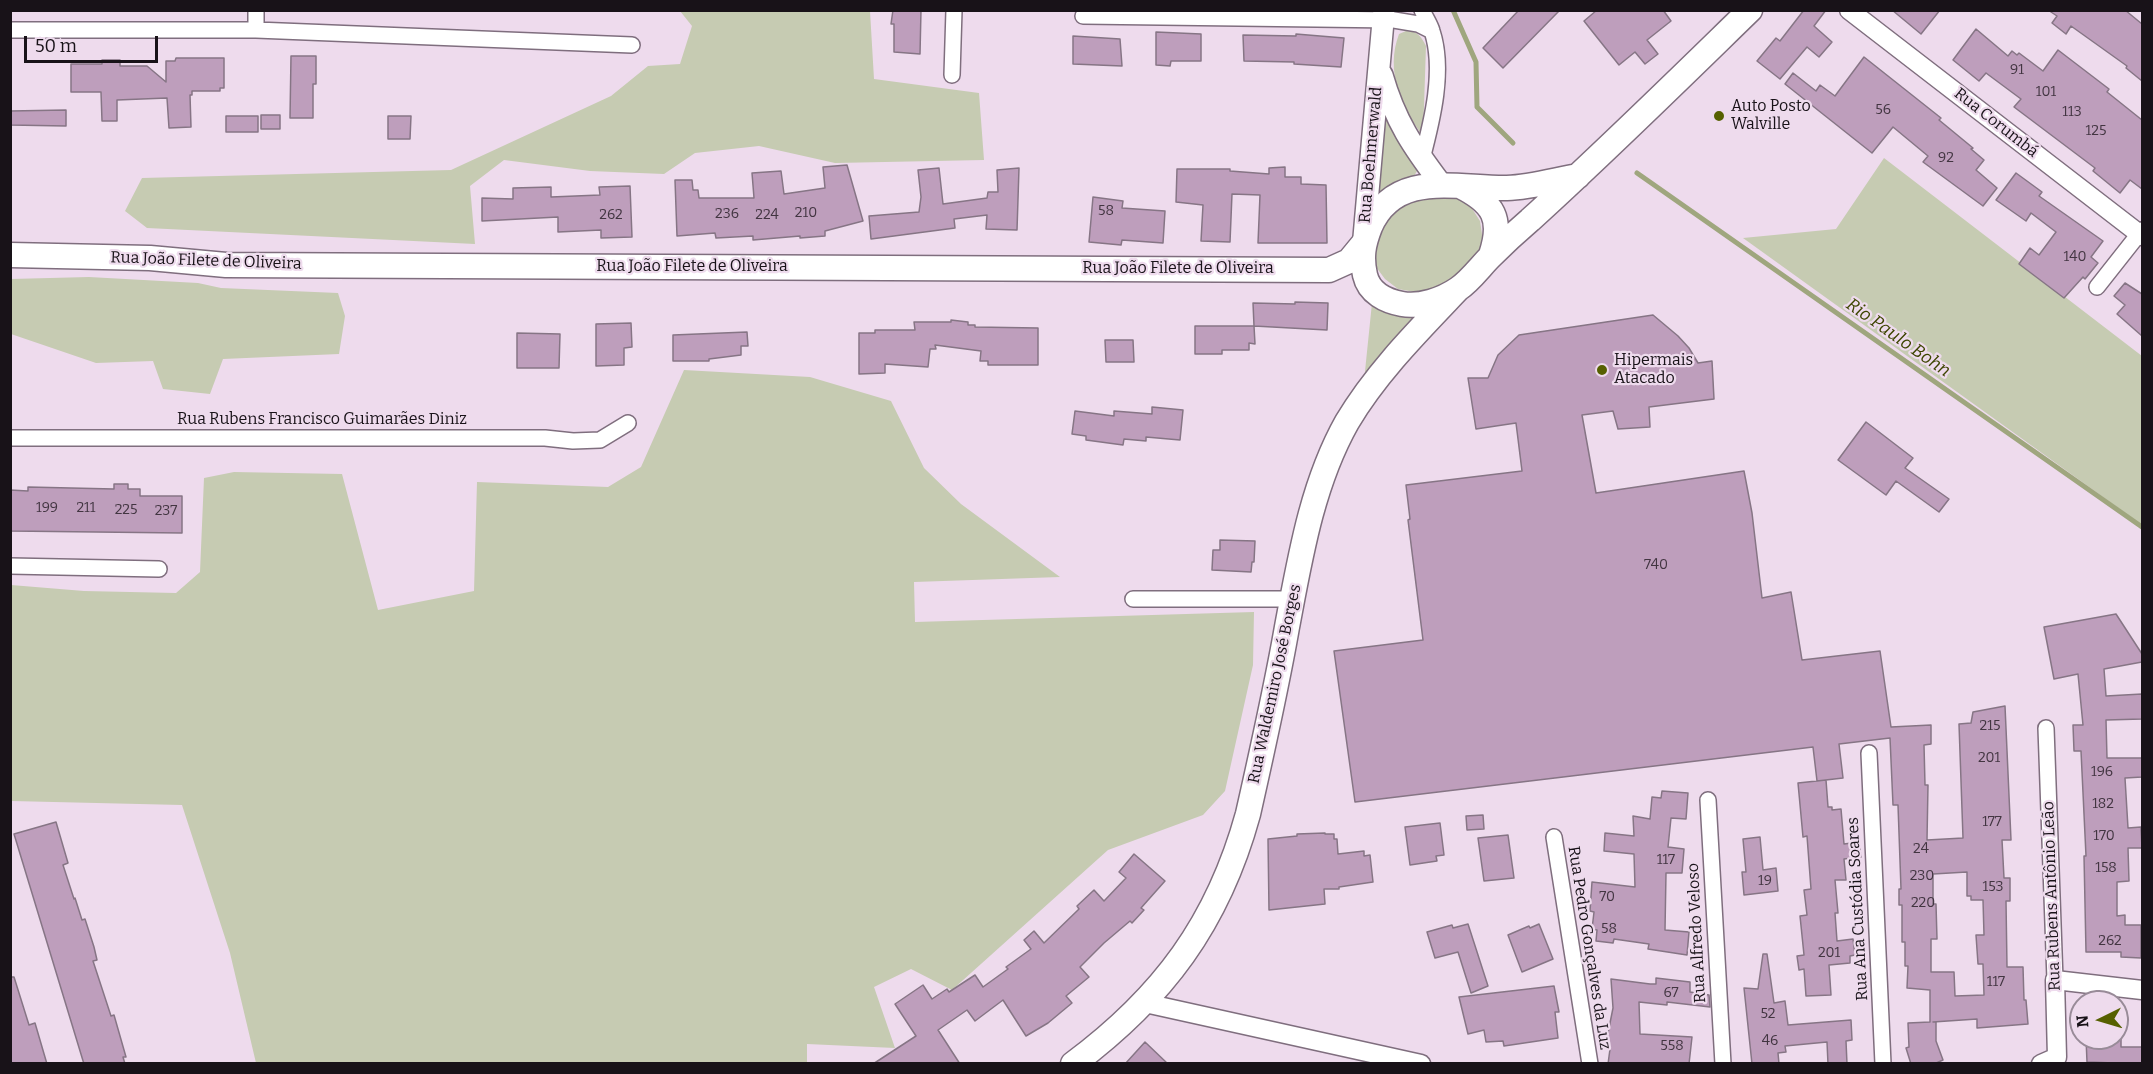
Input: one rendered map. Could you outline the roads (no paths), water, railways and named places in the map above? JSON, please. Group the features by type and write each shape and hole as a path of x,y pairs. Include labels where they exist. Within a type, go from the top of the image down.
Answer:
{"main road":[{"path":"1578,176 1510,188 1450,184 1418,187 1400,194 1384,206 1374,218 1363,244 1361,257 1366,279 1376,293 1387,301 1420,305 1458,289 1491,255 1578,176 1750,10"},
{"name":"Rua Boehmerwald","path":"1363,244 1383,15"},
{"name":"Rua Boehmerwald","path":"1379,66 1388,97 1409,141 1422,159 1450,184"},
{"path":"1450,184 1478,195 1492,209 1497,224 1497,239 1491,255"},
{"name":"Rua João Filete de Oliveira","path":"10,255 150,258 226,265 1329,270 1349,261 1363,244"},
{"name":"Rua Waldemiro José Borges","path":"1072,1064 1145,1003 1192,944 1212,910 1236,854 1257,775 1315,503 1332,454 1348,422 1369,390 1394,358 1458,289"}],"street":[{"path":"256,10 256,30"},
{"path":"952,75 954,10"},
{"path":"1422,10 1432,31 1437,64 1435,99 1422,159"},
{"name":"Rua Corumbá","path":"1849,10 2142,233"},
{"path":"1083,16 1383,15 1432,31"},
{"path":"10,30 256,30 632,45"},
{"path":"2097,287 2142,233"},
{"name":"Rua Rubens Francisco Guimarães Diniz","path":"10,438 521,438 573,441 600,440 628,423"},
{"path":"10,566 159,569"},
{"path":"1133,599 1293,598"},
{"name":"Rua Rubens Antônio Leão","path":"2046,728 2055,980 2052,1061"},
{"name":"Rua Ana Custódia Soares","path":"1869,753 1883,1064"},
{"name":"Rua Alfredo Veloso","path":"1708,800 1722,1064"},
{"name":"Rua Pedro Gonçalves da Luz","path":"1554,837 1590,1064"},
{"path":"2055,980 2142,990"},
{"path":"1145,1003 1421,1064"}],"waterway":[{"name":"Rio Paulo Bohn","path":"1453,10 1476,62 1477,107 1513,143"},
{"name":"Rio Paulo Bohn","path":"1637,173 2142,527"}],"place":[{"name":"Auto Posto Walville","path":"1719,116"},
{"name":"Hipermais Atacado","path":"1602,370"}]}
